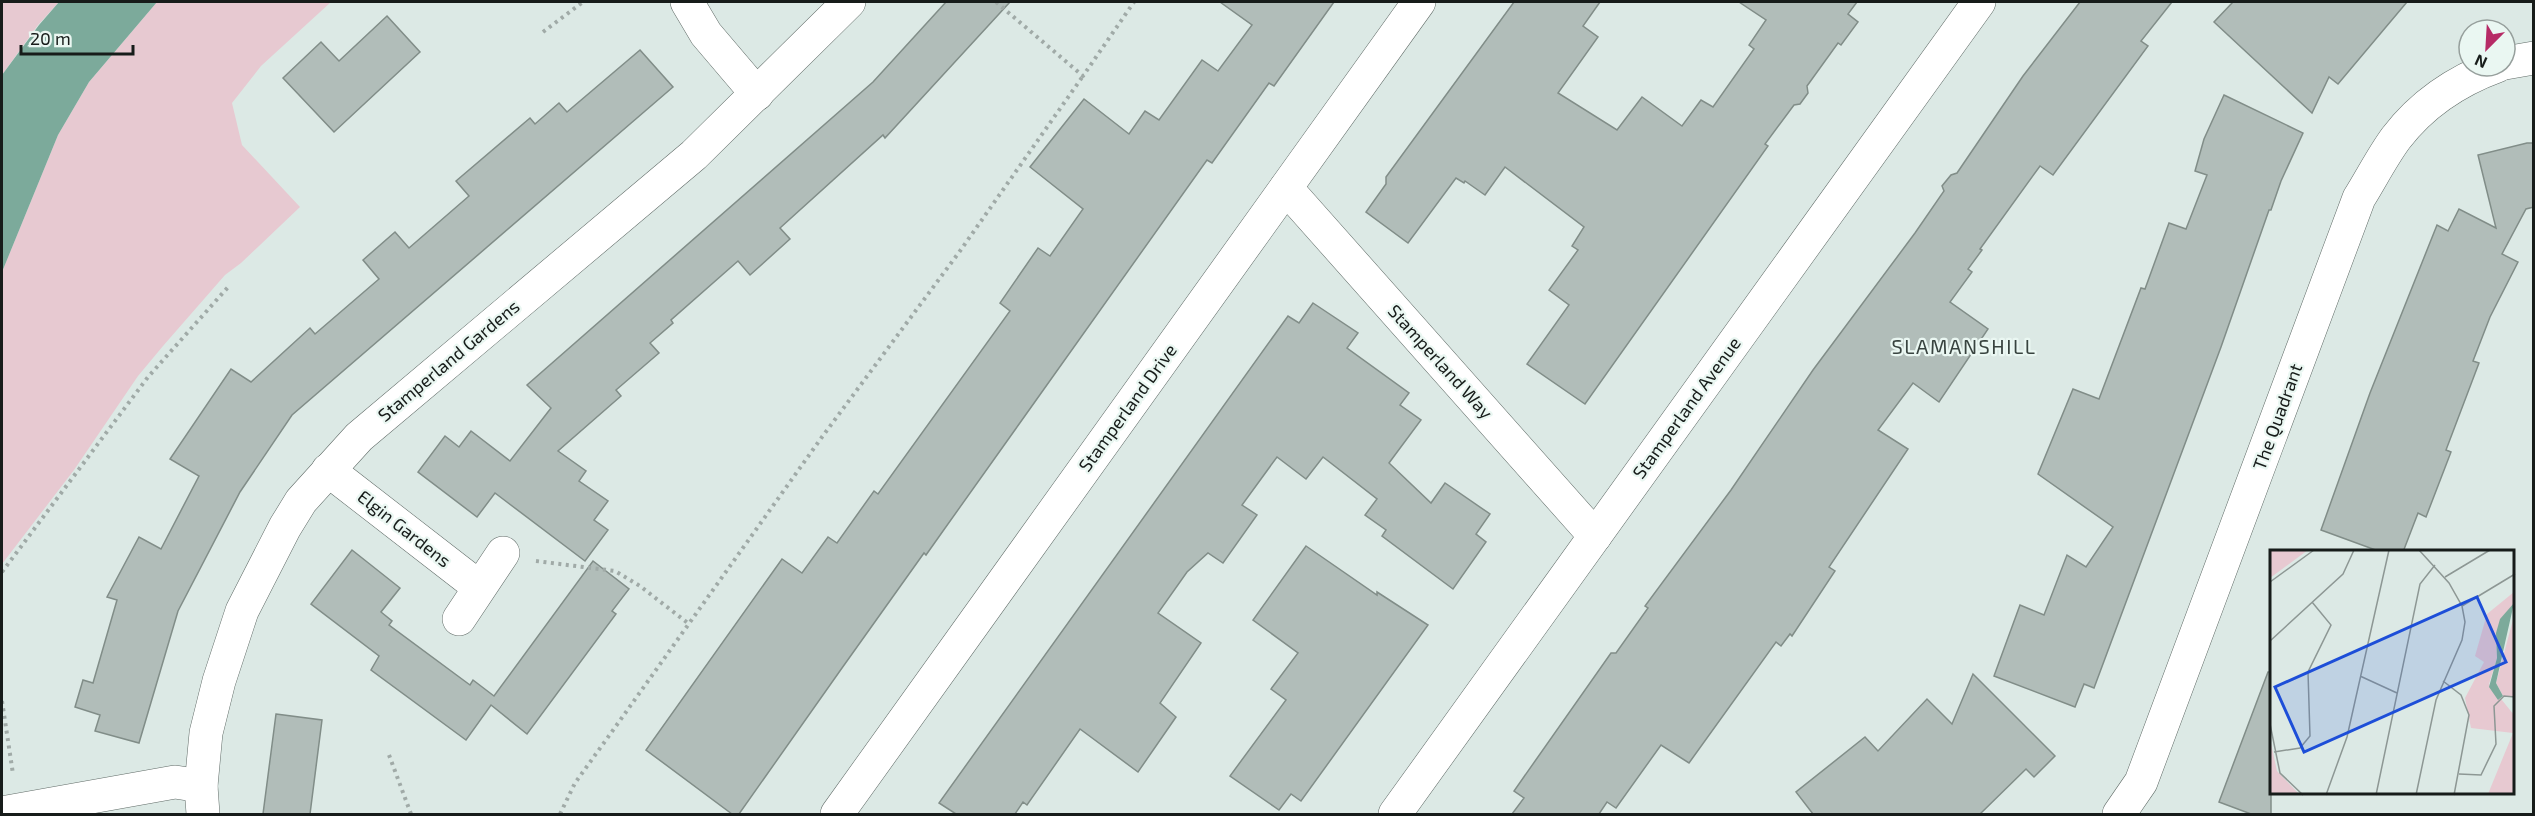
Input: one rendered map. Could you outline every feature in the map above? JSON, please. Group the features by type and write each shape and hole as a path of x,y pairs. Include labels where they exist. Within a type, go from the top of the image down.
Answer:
{"street":[{"path":"687,2 706,34 757,94"},
{"name":"Stamperland Gardens","path":"202,800 206,734 219,681 242,610 285,526 301,501 359,436 686,162 849,2"},
{"name":"Stamperland Drive","path":"837,814 1419,2"},
{"name":"Stamperland Avenue","path":"1395,814 1979,2"},
{"path":"2517,61 2534,58"},
{"name":"The Quadrant","path":"2119,814 2141,782 2359,198 2395,139 2426,105 2450,88 2471,78"},
{"name":"Stamperland Way","path":"1286,188 1595,536"},
{"name":"Elgin Gardens","path":"328,470 479,587"},
{"path":"459,619 504,553"},
{"path":"10,812 176,782 202,800"}],"path":[{"path":"543,32 583,2"},
{"path":"996,2 1083,76"},
{"path":"560,814 575,783 822,437 960,251 1134,2"},
{"path":"2,572 148,376 229,286"},
{"path":"504,553 535,561 615,571 640,586 689,624"},
{"path":"2,701 10,812"},
{"path":"389,755 411,814"}],"shaded area":[{"path":"2,2 59,2 38,25 2,75"},
{"path":"59,2 157,2 89,82 58,135 2,272 2,75"},
{"path":"157,2 331,2 261,66 232,103 242,145 300,207 241,263 225,275 163,346 138,376 74,470 2,564 2,272 58,135 89,82"}],"building":[{"path":"946,2 1010,2 885,138 883,135 780,228 790,239 750,275 738,261 671,320 673,323 650,343 659,353 616,390 621,396 558,451 586,471 579,481 608,501 594,520 608,530 585,561 495,493 477,517 418,472 445,436 459,447 471,431 510,461 551,408 527,385 873,82"},
{"path":"1220,2 1334,2 1274,86 1269,83 1212,163 1207,160 739,814 732,814 646,750 782,559 802,573 828,537 837,543 874,491 878,494 1010,311 1000,303 1038,248 1050,256 1083,209 1030,167 1084,99 1129,134 1145,111 1159,120 1202,60 1218,71 1252,25"},
{"path":"1514,2 1600,2 1583,26 1598,37 1558,93 1617,130 1642,97 1682,126 1701,100 1713,107 1754,49 1749,45 1766,20 1739,2 1857,2 1848,14 1858,22 1841,45 1838,43 1807,86 1808,93 1800,104 1794,105 1765,144 1768,146 1585,404 1527,364 1569,305 1549,290 1578,250 1572,246 1584,227 1505,167 1485,195 1465,181 1464,183 1456,178 1408,243 1366,212 1386,184 1386,177"},
{"path":"2080,2 2172,2 2141,41 2148,46 2053,175 2040,166 1968,269 1972,272 1950,302 1988,329 1939,402 1913,383 1878,430 1908,449 1829,567 1835,571 1792,636 1790,634 1781,646 1776,642 1689,763 1661,745 1616,808 1607,802 1599,814 1512,814 1524,798 1514,791 1611,653 1616,653 1648,608 1645,606 1731,490 1813,370 1915,233 1944,191 1942,186 1951,175 1957,173 2023,76"},
{"path":"2233,2 2407,2 2338,84 2329,77 2312,113 2214,22"},
{"path":"387,16 420,52 334,132 283,78 321,42 339,61"},
{"path":"640,50 673,87 292,415 240,492 178,611 139,743 95,731 100,715 75,707 83,680 93,683 117,600 107,597 139,537 161,549 199,476 170,459 231,369 251,382 310,328 315,334 379,279 363,260 395,232 409,248 469,196 456,181 530,118 535,124 559,103 567,112"},
{"path":"2224,95 2303,133 2281,181 2271,210 2269,210 2221,347 2094,688 2084,684 2075,707 1994,676 2020,605 2044,615 2067,555 2086,567 2113,527 2038,474 2073,389 2099,399 2141,288 2145,289 2169,223 2186,229 2207,175 2195,171 2204,139"},
{"path":"2534,143 2534,207 2526,209 2502,254 2518,262 2490,317 2473,361 2479,363 2446,450 2451,452 2426,517 2418,513 2404,550 2376,550 2321,530 2370,393 2437,225 2448,231 2459,209 2496,228 2478,155"},
{"path":"1313,303 1358,333 1347,348 1409,393 1400,405 1421,420 1389,463 1431,503 1445,483 1490,514 1476,534 1486,542 1453,589 1382,536 1386,530 1365,515 1377,499 1323,457 1306,479 1277,457 1242,505 1257,515 1223,563 1208,553 1187,572 1158,613 1201,643 1160,703 1176,717 1138,772 1080,729 1027,805 1023,802 1015,814 956,814 939,803 1288,316 1299,323"},
{"path":"1306,546 1377,595 1377,592 1428,625 1301,801 1291,794 1279,810 1230,776 1286,700 1271,689 1298,653 1253,620"},
{"path":"352,550 400,588 381,612 392,621 389,625 470,685 473,680 494,696 593,561 629,589 612,611 616,614 527,734 491,705 466,740 371,670 379,656 311,604"},
{"path":"2268,672 2270,672 2271,814 2251,814 2219,802"},
{"path":"1973,674 2055,756 2034,777 2026,769 1980,814 1813,814 1796,792 1865,737 1878,751 1927,699 1952,724"},
{"path":"276,714 322,720 310,814 263,814"}],"district":[{"name":"SLAMANSHILL","path":"1964,347"}]}
